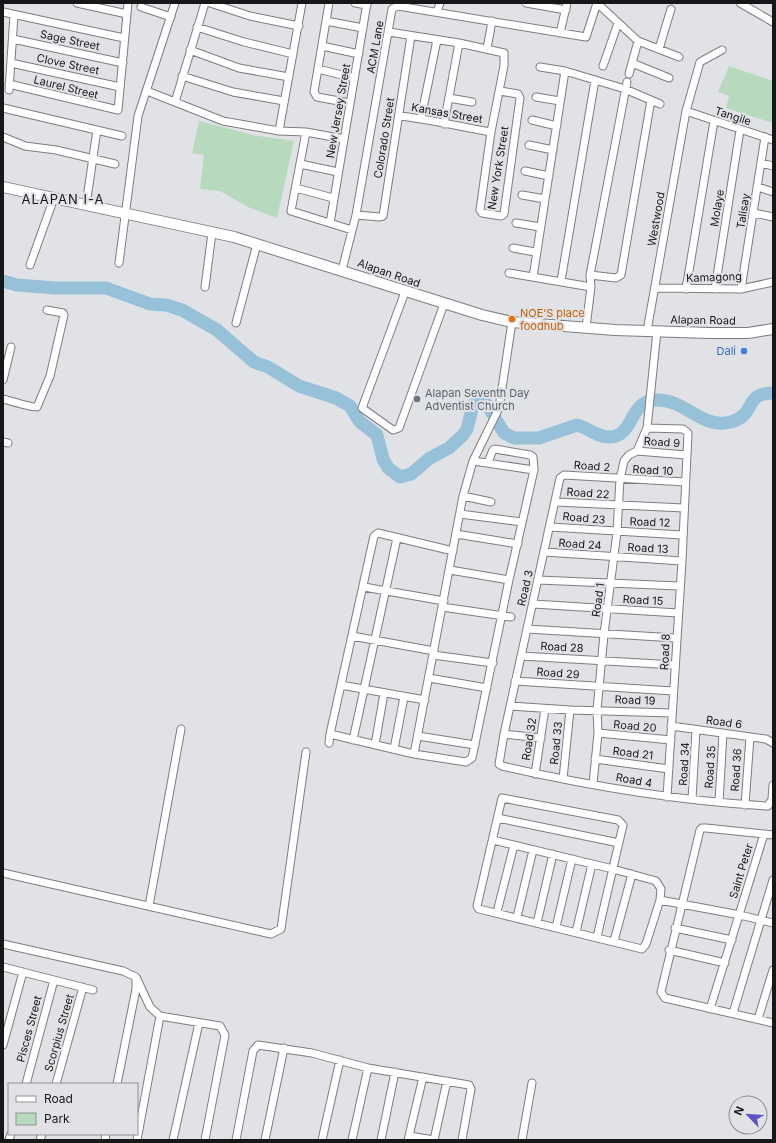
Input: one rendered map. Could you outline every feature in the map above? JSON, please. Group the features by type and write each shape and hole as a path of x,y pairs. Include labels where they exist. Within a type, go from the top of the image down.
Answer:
{"street":[{"path":"77,3 127,14"},
{"path":"120,87 128,3"},
{"path":"119,263 138,116 175,3"},
{"path":"175,102 205,3"},
{"path":"210,3 250,16 299,26"},
{"path":"279,131 288,77 299,26 301,3"},
{"path":"329,3 315,95 317,97 350,103"},
{"path":"355,3 367,4"},
{"path":"438,12 440,3"},
{"path":"526,3 566,6 560,33"},
{"path":"597,3 638,41 679,57"},
{"name":"ACM Lane","path":"342,270 356,215 390,32 392,9 394,6 586,37 597,3"},
{"path":"740,3 773,22"},
{"name":"New Jersey Street","path":"330,223 333,198 367,4"},
{"path":"142,7 171,17"},
{"path":"658,49 671,9"},
{"path":"3,12 124,38"},
{"path":"11,63 14,15"},
{"path":"326,21 363,28"},
{"path":"390,32 487,48 492,21"},
{"path":"603,66 618,23"},
{"path":"198,27 244,42 293,54"},
{"name":"Colorado Street","path":"356,215 383,216 412,36"},
{"name":"Sage Street","path":"12,39 123,63"},
{"path":"421,118 437,40"},
{"path":"586,327 591,287 590,275 624,89 638,41"},
{"path":"444,124 459,43"},
{"path":"322,46 359,54"},
{"name":"New York Street","path":"487,48 500,51 504,53 505,56 500,91 491,132 480,210 482,213 501,216 504,214 520,98 518,94 500,91"},
{"path":"190,50 239,68 288,77"},
{"name":"Westwood","path":"652,392 652,331 656,288 686,111 700,62 722,50"},
{"name":"Clove Street","path":"11,63 120,87"},
{"name":"Laurel Street","path":"11,63 9,87 118,110 120,87"},
{"path":"632,64 669,78"},
{"path":"540,67 565,70 624,89 660,104"},
{"path":"318,69 354,78"},
{"path":"532,277 565,70"},
{"path":"182,76 233,92 284,101"},
{"path":"561,281 595,80"},
{"path":"147,91 223,121 279,131 306,132 344,139"},
{"path":"536,97 560,101"},
{"path":"449,98 472,102"},
{"path":"590,275 616,278 621,275 650,100"},
{"path":"3,108 122,136"},
{"name":"Tangile","path":"686,111 773,140"},
{"name":"Kansas Street","path":"399,116 421,118 444,124 491,132"},
{"path":"532,120 557,126"},
{"path":"686,289 714,121"},
{"path":"86,205 97,130"},
{"name":"Molaye","path":"715,289 740,130"},
{"path":"306,132 291,211 352,230"},
{"path":"3,138 25,146 56,150 115,164"},
{"name":"Talisay","path":"741,289 765,138"},
{"path":"529,145 553,150"},
{"path":"761,163 773,166"},
{"path":"300,164 338,172"},
{"path":"525,171 549,176"},
{"name":"Alapan Road","path":"3,187 257,244 485,317 512,322 652,331 748,333 773,328"},
{"path":"758,187 773,192"},
{"path":"296,188 333,198"},
{"path":"522,195 545,199"},
{"path":"30,265 54,198"},
{"path":"754,212 773,217"},
{"path":"516,223 540,227"},
{"path":"205,287 212,233"},
{"path":"236,323 257,244"},
{"path":"513,248 535,252"},
{"path":"510,273 591,287"},
{"name":"Kamagong","path":"656,288 741,289 773,282"},
{"path":"405,292 362,408 393,430 399,428 444,304"},
{"path":"3,399 21,403 31,408 37,407 50,376 64,315 63,313 47,310"},
{"path":"414,754 463,496 473,461 499,408 512,322"},
{"path":"3,380 11,347"},
{"name":"Road 1","path":"593,784 598,733 597,710 604,634 617,532 620,479 624,461 629,455 637,451 647,428 652,392"},
{"name":"Road 8","path":"647,428 687,430 688,433 682,535 682,561 679,586 667,797"},
{"path":"330,734 414,754 466,762 472,758 503,616 509,580 534,470 533,457 530,455 495,449 493,450 488,462"},
{"name":"Road 9","path":"637,451 686,455"},
{"path":"473,461 488,462 534,470"},
{"name":"Road 2","path":"562,476 620,479"},
{"name":"Road 3","path":"499,764 510,706 562,476"},
{"name":"Road 10","path":"620,479 685,482"},
{"path":"463,496 491,502"},
{"name":"Road 22","path":"556,502 618,506"},
{"path":"618,506 684,508"},
{"path":"460,514 522,522"},
{"name":"Road 23","path":"550,527 617,532"},
{"name":"Road 12","path":"617,532 682,535"},
{"path":"329,742 374,536 378,533 453,551"},
{"path":"456,534 518,544"},
{"path":"353,740 373,640 397,538"},
{"name":"Road 24","path":"544,552 614,557"},
{"name":"Road 13","path":"614,557 682,561"},
{"path":"450,570 509,580"},
{"path":"538,580 679,586"},
{"path":"364,587 511,617"},
{"name":"Road 15","path":"533,604 678,613"},
{"path":"527,629 676,638"},
{"path":"352,636 434,653 493,663"},
{"name":"Road 28","path":"521,656 675,665"},
{"path":"429,678 487,688"},
{"name":"Road 29","path":"516,681 673,691"},
{"path":"341,685 425,700"},
{"path":"375,745 384,693"},
{"path":"394,749 404,696"},
{"path":"510,706 545,709 597,710"},
{"name":"Road 32","path":"535,774 545,709"},
{"name":"Road 33","path":"563,778 570,710"},
{"name":"Road 19","path":"597,710 672,712"},
{"name":"Road 6","path":"671,726 766,739 773,742"},
{"path":"149,906 181,729"},
{"name":"Road 34","path":"692,799 696,730"},
{"name":"Road 20","path":"598,733 671,740"},
{"name":"Road 35","path":"719,802 724,733"},
{"path":"504,734 541,738"},
{"path":"418,736 475,745"},
{"name":"Road 36","path":"745,804 750,737"},
{"path":"3,873 271,934 281,929 306,752"},
{"name":"Road 21","path":"595,759 669,769"},
{"name":"Road 4","path":"499,764 535,774 667,797 768,806 772,799 773,785"},
{"path":"493,840 613,869 656,881 661,889 660,900 645,948 642,949 497,912 479,909 477,906 498,818 501,799 504,797 618,820 623,825 613,869 597,937"},
{"path":"498,818 619,843"},
{"path":"773,835 702,828 700,830 669,950 660,992 662,996 710,1009 773,1023"},
{"name":"Saint Peter","path":"710,1009 764,834"},
{"path":"497,912 514,845"},
{"path":"517,917 533,850"},
{"path":"537,923 553,854"},
{"path":"556,927 572,859"},
{"path":"576,932 592,864"},
{"path":"614,941 632,874"},
{"path":"733,1013 773,880"},
{"path":"660,900 740,915 773,923"},
{"path":"675,928 732,940"},
{"path":"3,944 123,971 136,977 150,1007 160,1016 220,1026 225,1035 205,1140"},
{"path":"669,950 724,963"},
{"path":"3,967 93,990"},
{"path":"758,1019 773,970"},
{"path":"3,1045 23,972"},
{"path":"117,1083 136,989 136,977"},
{"name":"Pisces Street","path":"26,1083 54,980"},
{"name":"Scorpius Street","path":"56,1083 84,987"},
{"path":"138,1135 160,1016"},
{"path":"173,1140 199,1023"},
{"path":"236,1140 253,1051 258,1045 284,1048 340,1060 368,1068 469,1085 471,1089 462,1140"},
{"path":"264,1140 284,1048"},
{"path":"322,1140 340,1060"},
{"path":"352,1140 368,1068"},
{"path":"381,1140 396,1072"},
{"path":"423,1077 408,1138 434,1140 447,1081"},
{"path":"522,1140 532,1083"}],"green space":[{"path":"729,66 773,81 773,123 726,108 729,96 718,92"},
{"path":"199,121 253,135 294,141 277,218 248,207 220,191 200,189 204,155 192,153"}],"waterway":[{"path":"3,281 17,285 55,288 106,288 150,304 166,305 182,310 217,330 254,362 268,367 299,386 336,398 350,406 359,421 377,435 383,459 388,468 400,477 411,474 430,458 449,448 463,435 467,429 473,405 480,401 484,402 488,406 504,433 514,438 539,438 577,425 602,436 611,437 624,431 640,406 647,402 655,400 666,401 684,408 711,422 720,423 731,422 739,419 748,410 753,400 764,394 773,393"}],"place":[{"name":"NOE’S place foodhub","path":"512,319"},
{"name":"Dali","path":"744,351"},
{"name":"Alapan Seventh Day Adventist Church","path":"417,399"}],"district":[{"name":"ALAPAN I-A","path":"63,199"}]}
